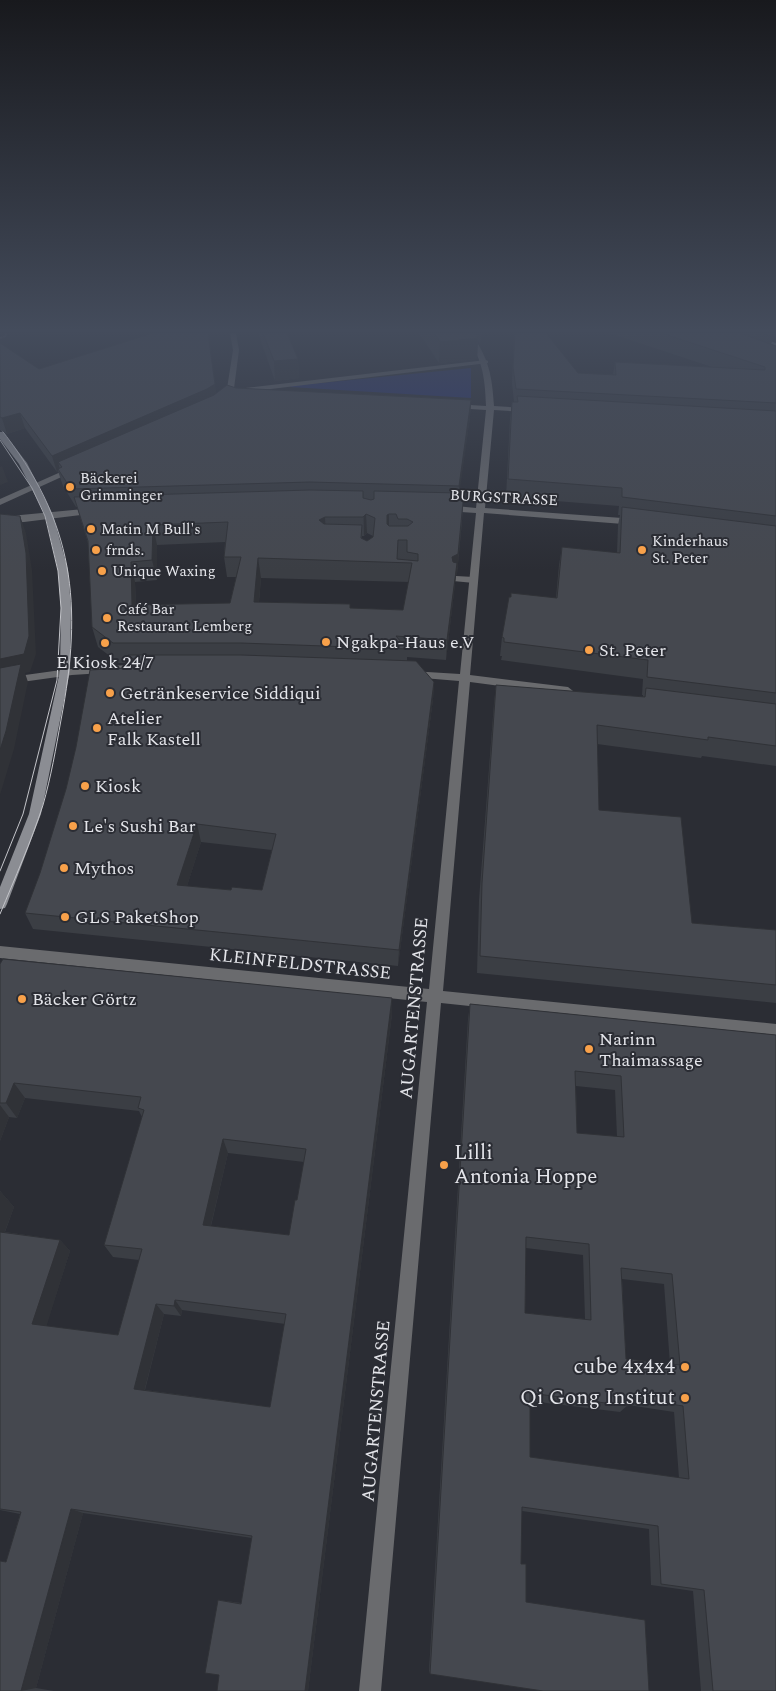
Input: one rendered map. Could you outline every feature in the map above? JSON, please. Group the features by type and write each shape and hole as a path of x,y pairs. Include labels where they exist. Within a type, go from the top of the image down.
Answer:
{"street":[{"name":"AUGARTENSTRASSE","path":"370,1691 490,412"},
{"path":"0,434 23,463 50,515 63,570 66,608 65,671 35,814 0,904"},
{"path":"0,502 82,466"},
{"name":"BURGSTRASSE","path":"437,508 481,509 649,524"},
{"path":"0,520 22,521 67,512 106,510"},
{"path":"0,682 65,671 102,668 158,668"},
{"path":"402,674 465,678 583,694"},
{"name":"KLEINFELDSTRASSE","path":"0,952 776,1031"}],"lane":[{"path":"456,579 474,580"}],"building":[{"path":"0,412 154,412 52,456 20,413 0,417"},
{"path":"175,412 469,412 459,486 310,482 71,489 58,469 62,467 58,462"},
{"path":"511,412 776,412 776,516 622,497 622,488 508,479"},
{"path":"310,490 363,491 363,498 371,500 374,499 374,491 458,493 457,499 463,502 458,554 452,557 453,562 457,563 447,640 396,636 407,649 241,643 113,643 92,627 88,541 74,497","holes":["366,514 375,518 373,537 367,541 361,538 362,525 324,524 319,520 325,517 363,517","396,514 398,519 407,519 413,522 408,526 389,526 387,524 387,515","228,522 224,557 241,557 230,603 132,605 131,562 152,560 153,525","398,540 407,540 407,552 418,554 418,561 397,559","258,558 412,563 403,610 350,608 350,604 254,602"]},
{"path":"622,507 776,526 776,693 647,677 648,660 504,642 502,637 511,593 557,598 562,547 620,553"},
{"path":"0,514 20,516 26,553 29,636 24,654 0,659"},
{"path":"128,655 241,655 416,661 434,682 399,950 25,913 40,873 66,789 90,670 144,667","holes":["197,824 276,834 262,890 232,887 231,890 177,885"]},
{"path":"21,664 6,731 0,750 0,668"},
{"path":"496,685 645,697 646,688 776,704 776,746 708,737 708,740 597,725 599,810 681,817 692,923 776,930 776,985 480,956 482,883"},
{"path":"3,959 392,998 305,1691 217,1691 219,1675 205,1673 218,1600 241,1604 252,1536 71,1509 21,1691 0,1691 0,1561 6,1562 21,1512 0,1509 0,1232 60,1240 32,1324 118,1335 142,1249 104,1245 144,1110 138,1108 141,1097 14,1083 6,1103 0,1103 0,964","holes":["223,1139 306,1149 289,1235 203,1225","175,1300 286,1314 270,1407 134,1389 156,1304 174,1306"]},
{"path":"470,1004 776,1035 776,1691 713,1691 704,1590 661,1584 658,1526 522,1507 521,1564 526,1564 526,1602 645,1620 649,1691 543,1691 430,1674","holes":["575,1071 621,1076 624,1137 577,1133","526,1237 589,1244 591,1320 525,1313","621,1268 672,1274 680,1365 626,1359","530,1393 628,1406 628,1397 683,1406 689,1479 530,1457"]}],"tram line":[{"path":"0,428 25,463 44,497 58,531 67,566 71,602 68,678 46,794 23,860 0,914"},
{"path":"0,440 32,488 45,516 58,571 61,608 57,680 23,814 0,871"}],"place":[{"name":"Bäckerei Grimminger","path":"70,487"},
{"name":"Matin M Bull's","path":"91,529"},
{"name":"frnds.","path":"96,550"},
{"name":"Kinderhaus St. Peter","path":"642,550"},
{"name":"Unique Waxing","path":"102,571"},
{"name":"Café Bar Restaurant Lemberg","path":"107,618"},
{"name":"Ngakpa-Haus e.V","path":"326,642"},
{"name":"E Kiosk 24/7","path":"105,643"},
{"name":"St. Peter","path":"589,650"},
{"name":"Getränkeservice Siddiqui","path":"110,693"},
{"name":"Atelier Falk Kastell","path":"97,728"},
{"name":"Kiosk","path":"85,786"},
{"name":"Le's Sushi Bar","path":"73,826"},
{"name":"Mythos","path":"64,868"},
{"name":"GLS PaketShop","path":"65,917"},
{"name":"Bäcker Görtz","path":"22,999"},
{"name":"Narinn Thaimassage","path":"589,1049"},
{"name":"Lilli Antonia Hoppe","path":"444,1165"},
{"name":"cube 4x4x4","path":"685,1367"},
{"name":"Qi Gong Institut","path":"685,1398"}]}
